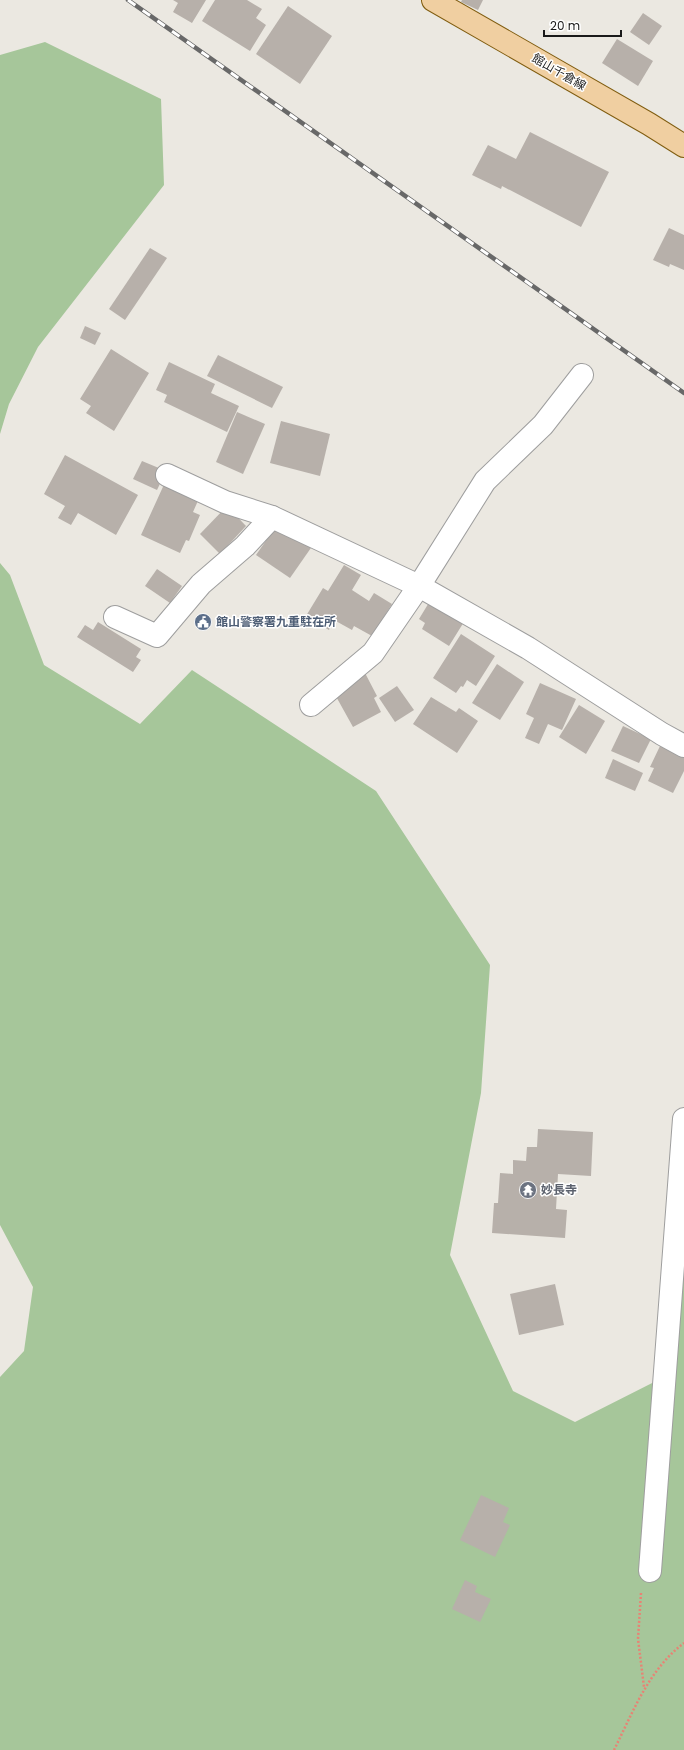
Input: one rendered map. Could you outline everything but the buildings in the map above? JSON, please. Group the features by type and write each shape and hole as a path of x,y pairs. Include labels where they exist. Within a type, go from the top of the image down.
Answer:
{"main road":[{"name":"館山千倉線","path":"433,0 649,124 684,146"}],"street":[{"path":"311,705 373,653 419,586 484,481 543,425 582,375"},
{"path":"167,475 225,502 272,517 419,586 528,648 662,734 684,746"},
{"path":"115,617 157,636 201,584 245,546 272,517"},
{"path":"650,1571 684,1119"}],"path":[{"path":"644,1688 638,1640 640,1596 650,1571"},
{"path":"614,1750 644,1688 671,1653 684,1643"}],"green space":[{"path":"45,42 161,99 164,185 38,347 9,404 0,434 0,55"},
{"path":"0,563 10,575 44,665 140,724 192,670 376,791 490,965 481,1093 450,1255 513,1391 575,1422 664,1377 684,1271 684,1750 0,1750 0,1377 24,1351 33,1287 0,1225"}],"railway":[{"path":"128,0 684,393"}],"place":[{"name":"館山警察署九重駐在所","path":"203,622"},
{"name":"妙長寺","path":"528,1190"}]}
